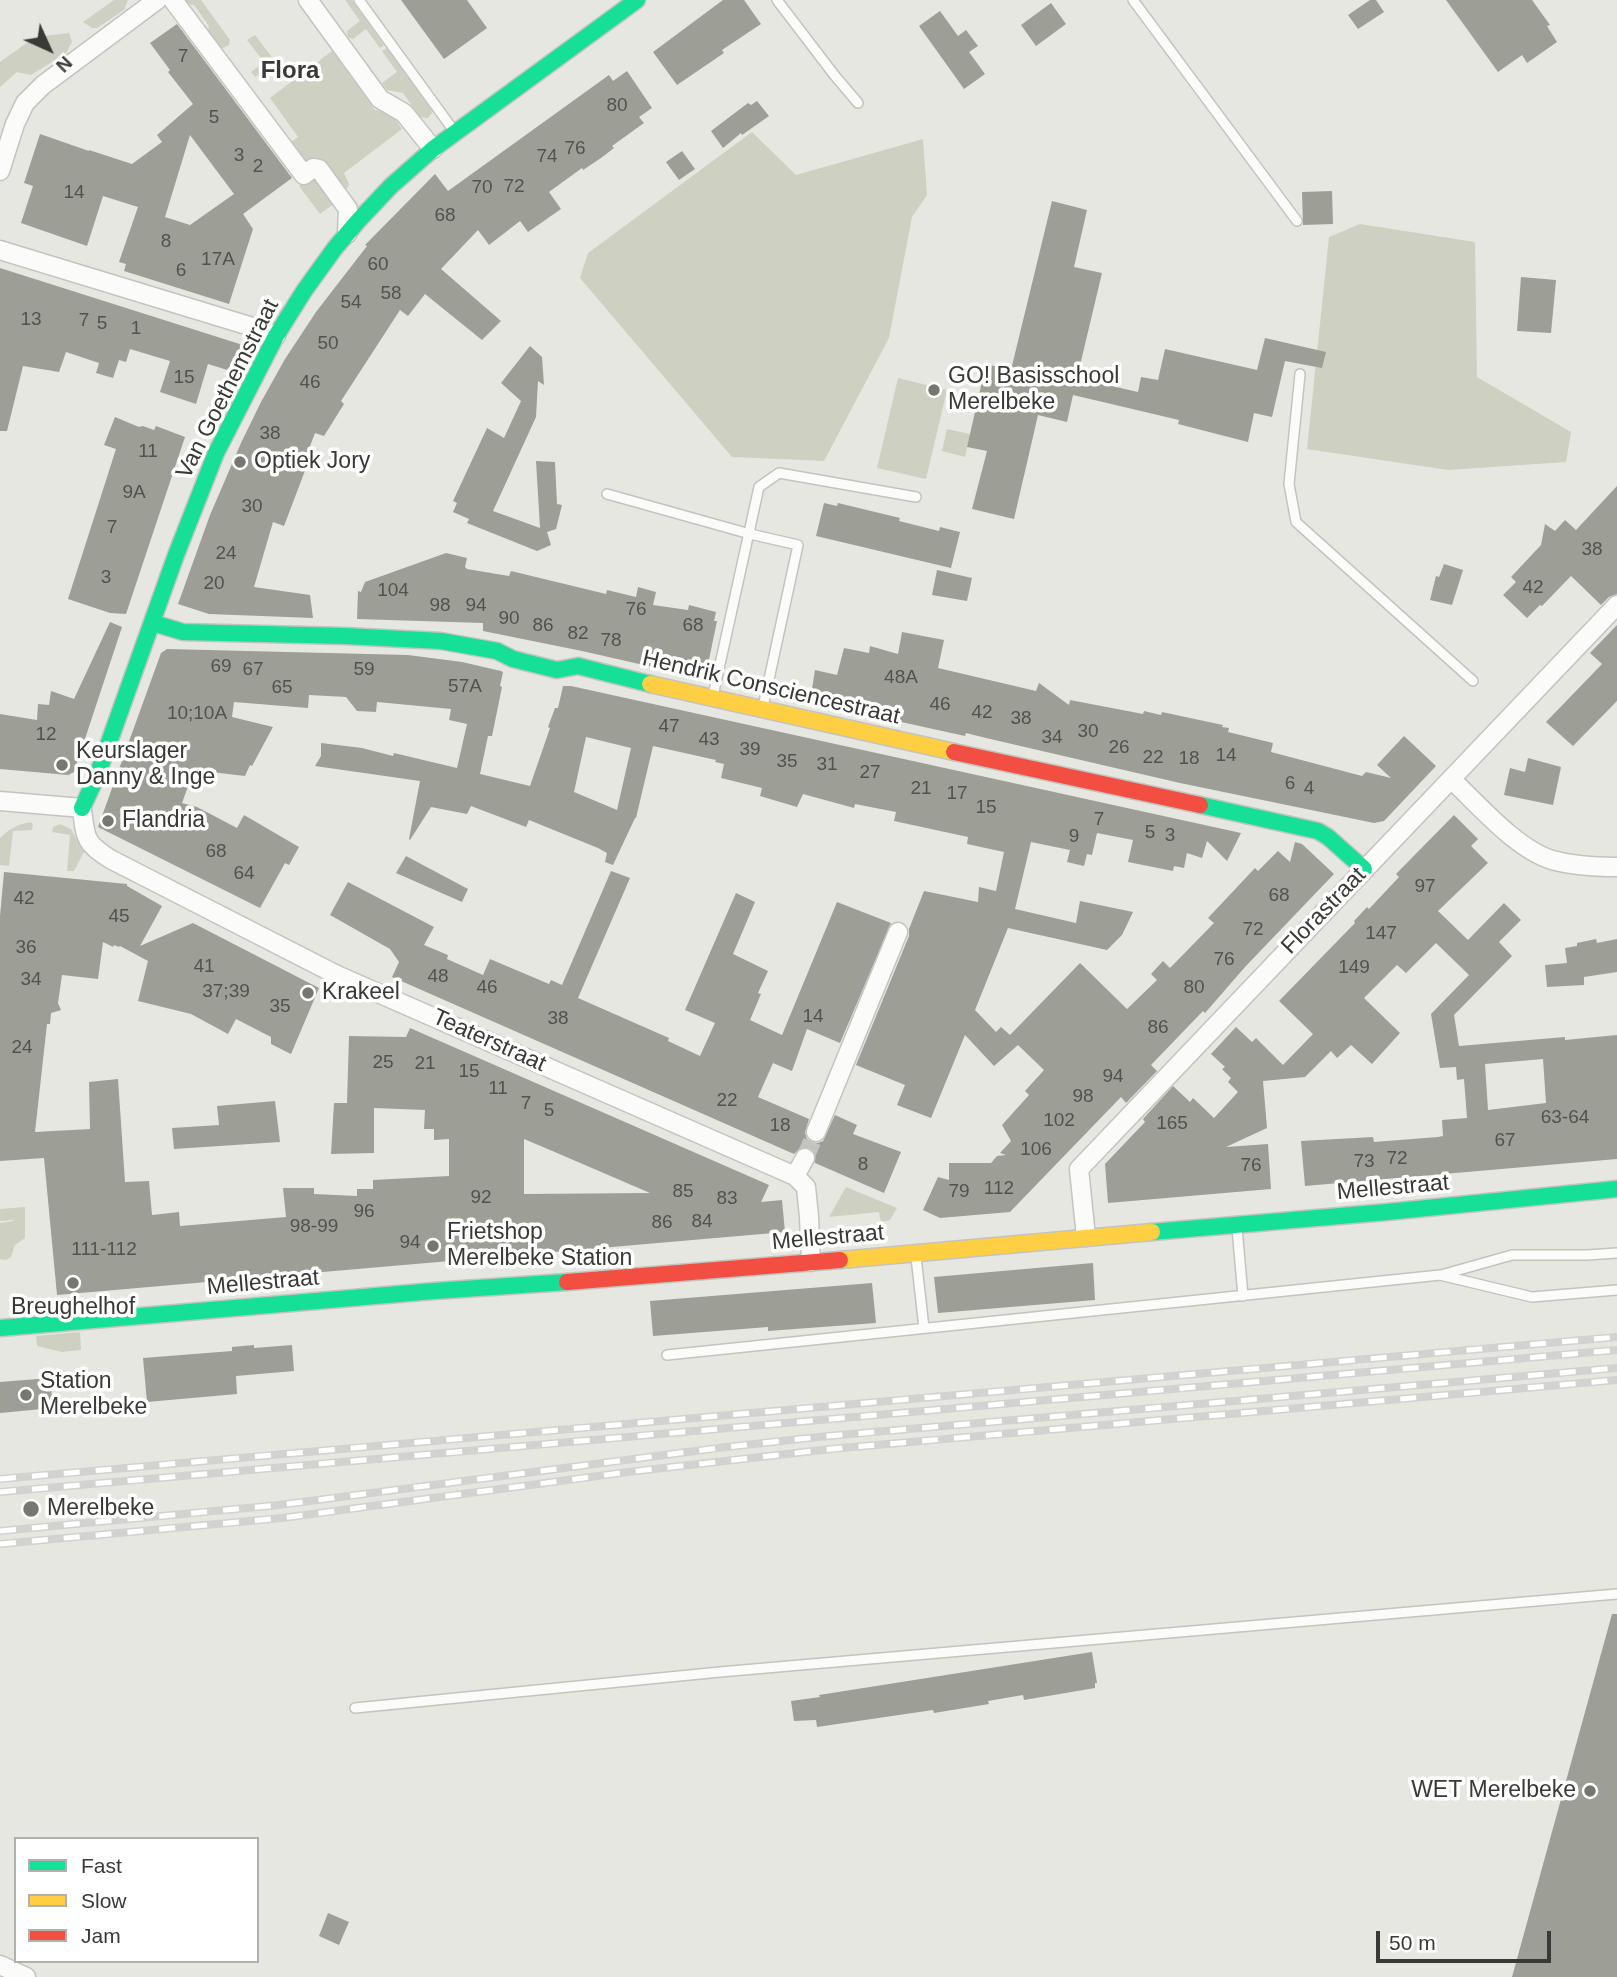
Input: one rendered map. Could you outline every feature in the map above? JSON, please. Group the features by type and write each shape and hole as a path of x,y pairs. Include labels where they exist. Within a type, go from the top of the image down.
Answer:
{"street":[{"path":"308,0 380,99 404,113 433,149"},
{"name":"Van Goethemstraat","path":"82,808 97,776 176,555 216,453 276,336 304,291 347,234 391,186 433,149 637,0"},
{"path":"0,171 15,124 25,103 43,85 161,1 303,175 313,167 319,169 348,209 347,234"},
{"path":"0,250 276,336"},
{"name":"Florastraat","path":"1086,1237 1079,1169 1617,605"},
{"name":"Hendrik Consciencestraat","path":"153,623 183,632 345,635 441,641 498,650 513,659 557,670 578,666 639,682 1318,831 1364,869"},
{"path":"1451,779 1518,842 1549,859 1582,867 1617,867"},
{"path":"0,801 82,808"},
{"name":"Teaterstraat","path":"82,808 84,834 94,850 112,860 337,975 795,1176"},
{"path":"816,1132 898,932"},
{"path":"805,1158 795,1176 806,1187 811,1262"},
{"name":"Mellestraat","path":"0,1328 916,1254 1617,1189"},
{"path":"0,1965 26,1977"}],"lane":[{"path":"359,0 455,133"},
{"path":"777,0 858,103"},
{"path":"1133,0 1297,221"},
{"path":"1300,374 1289,484 1296,522 1473,681"},
{"path":"713,698 759,487 779,473 916,496"},
{"path":"607,494 798,545 763,709"},
{"path":"1237,1224 1243,1296"},
{"path":"667,1355 1440,1275 1512,1255 1617,1253"},
{"path":"916,1254 924,1328"},
{"path":"1440,1275 1532,1297 1617,1290"},
{"path":"355,1708 720,1672 1617,1594"}],"green space":[{"path":"114,0 128,0 124,10 97,28 83,22"},
{"path":"182,0 201,0 230,40 229,45 219,50 207,34 209,26 194,5 189,4 178,13"},
{"path":"345,0 352,0 384,45 380,48 366,29 353,39 348,37 347,31 360,21"},
{"path":"69,33 72,42 66,53 31,75 17,72 0,87 0,62 35,37"},
{"path":"255,35 280,68 272,74 267,68 255,77 251,72 264,62 247,40"},
{"path":"387,48 431,109 432,113 428,118 420,117 403,93 387,90 382,83 397,72 382,51"},
{"path":"332,51 375,110 391,113 402,129 344,173 349,184 344,190 319,159 304,170 286,146 298,137 270,98"},
{"path":"752,132 796,175 923,139 927,195 912,217 889,338 824,461 732,457 580,278 588,253"},
{"path":"313,175 335,203 320,214 299,186"},
{"path":"1360,224 1475,242 1477,377 1571,432 1566,462 1448,470 1307,449 1329,237"},
{"path":"898,378 947,390 926,479 877,468"},
{"path":"947,429 970,434 965,457 942,451"},
{"path":"31,822 32,830 13,831 9,866 0,865 0,838 14,827"},
{"path":"60,824 71,829 84,852 74,871 67,871 70,835 52,832 53,827"},
{"path":"846,1187 897,1208 890,1220 881,1222 879,1212 829,1217"},
{"path":"25,1207 25,1238 15,1245 11,1257 0,1259 0,1223 14,1221 0,1221 0,1209"},
{"path":"77,1302 78,1312 34,1315 34,1307"},
{"path":"80,1332 81,1350 62,1352 37,1346 36,1336"}],"building":[{"path":"401,0 467,0 487,28 444,59"},
{"path":"723,0 744,0 761,24 677,85 653,52"},
{"path":"1370,0 1376,0 1384,12 1358,29 1348,15"},
{"path":"1446,0 1532,0 1550,25 1547,26 1557,42 1527,63 1522,55 1498,72"},
{"path":"1051,3 1066,24 1036,46 1021,25"},
{"path":"940,11 958,36 966,30 978,46 969,52 985,74 964,89 919,26"},
{"path":"177,24 292,178 243,214 253,229 229,304 124,271 126,264 119,262 138,207 103,196 87,246 21,223 33,186 24,183 40,134 132,164 162,142 157,135 193,104 150,43","holes":["190,135 234,194 190,225 165,217"]},
{"path":"627,71 652,108 639,117 644,123 612,146 614,148 601,158 549,192 561,209 528,232 520,221 489,245 478,230 441,269 501,321 482,340 425,294 408,316 400,310 341,401 344,404 324,436 315,433 302,467 306,468 284,526 273,522 254,587 310,595 313,618 209,614 178,604 210,515 261,402 316,312 367,246 365,245 435,174 448,191 609,75 613,81"},
{"path":"757,101 769,116 723,148 711,131 748,103 751,105"},
{"path":"682,151 695,169 679,180 666,162"},
{"path":"1332,191 1333,224 1303,225 1302,192"},
{"path":"1052,201 1087,210 1074,267 1102,273 1077,378 1138,392 1141,377 1158,380 1165,349 1257,370 1265,338 1326,352 1322,368 1285,361 1272,417 1254,413 1248,442 1178,424 1179,420 1073,395 1067,422 1038,415 1014,519 972,509 987,451 967,447 986,364 1011,370"},
{"path":"0,268 246,346 237,373 208,364 196,404 160,392 170,361 130,349 126,362 119,360 113,378 96,373 99,363 66,352 59,372 23,366 7,431 0,431"},
{"path":"1521,277 1556,280 1551,333 1517,331"},
{"path":"530,346 542,357 544,385 538,381 536,417 493,511 540,528 536,461 555,462 557,504 562,505 556,529 547,532 551,545 537,551 467,523 469,519 453,512 457,503 453,501 487,428 504,438 521,401 501,383"},
{"path":"115,417 139,427 154,430 156,426 185,437 126,614 110,613 68,599 116,449 104,445"},
{"path":"1617,486 1617,594 1601,605 1571,576 1527,618 1503,595 1516,582 1511,577 1541,545 1545,524 1555,531 1565,520 1576,530"},
{"path":"824,503 837,506 838,503 900,518 899,521 939,531 940,527 960,532 951,568 816,536"},
{"path":"446,553 467,558 467,569 509,576 511,571 606,594 607,590 636,597 638,587 656,592 653,605 688,610 689,605 716,612 714,621 717,621 705,679 483,631 483,623 357,619 358,591 361,592 365,582"},
{"path":"1444,564 1463,570 1452,605 1430,600 1436,576 1439,577"},
{"path":"937,570 972,578 967,601 932,595"},
{"path":"110,622 122,627 74,772 68,775 0,769 0,714 37,720 38,704 49,705 51,691 74,699"},
{"path":"1617,625 1617,701 1573,746 1546,722 1602,664 1590,653"},
{"path":"902,632 944,640 938,668 1036,691 1039,683 1069,705 1070,700 1143,714 1144,711 1161,715 1162,712 1223,725 1222,727 1229,728 1228,732 1273,743 1271,752 1362,776 1366,772 1391,778 1377,765 1404,736 1436,766 1384,821 1374,823 1180,783 966,733 965,736 810,702 815,670 837,675 844,648 869,653 870,646 898,654"},
{"path":"167,649 408,655 462,662 501,671 502,687 492,736 488,736 480,774 530,786 550,728 548,727 555,708 558,708 563,686 571,686 1241,833 1227,861 1207,841 1202,858 1187,853 1184,868 1174,866 1173,871 1128,862 1133,840 1097,833 1092,855 1087,854 1084,866 1067,862 1070,850 1031,842 1015,909 1076,923 1080,901 1133,912 1122,935 1107,950 1008,928 975,1010 996,1032 1001,1027 1010,1035 1080,963 1127,1009 1157,980 1151,974 1163,961 1170,968 1214,923 1208,918 1255,868 1258,871 1278,851 1290,862 1295,842 1302,844 1334,874 1205,1013 1203,1011 1151,1065 1157,1071 1126,1103 1121,1097 1010,1212 940,1218 923,1210 938,1177 949,1180 949,1163 991,1163 997,1156 1006,1155 1000,1153 1011,1141 1002,1125 1029,1095 1025,1091 1044,1070 1018,1045 994,1066 965,1035 931,1118 897,1105 905,1085 856,1065 909,936 909,929 924,891 978,902 979,887 996,891 1004,852 967,844 968,837 894,821 896,812 855,804 854,808 803,794 797,807 760,796 762,788 721,778 724,764 715,762 716,760 653,746 636,818 613,865 605,862 607,853 598,848 529,820 526,827 471,806 467,814 431,807 410,840 420,781 315,766 321,756 321,743 362,748 393,756 394,753 457,768 467,724 449,720 451,709 377,702 376,712 357,711 346,697 309,695 308,708 234,702 232,717 273,727 245,776 194,770 182,803 197,807 237,828 244,815 299,847 289,865 285,863 260,908 98,827 161,653","holes":["586,737 631,748 617,810 574,792"]},
{"path":"1528,758 1561,767 1553,805 1504,795 1510,768 1525,772"},
{"path":"1454,815 1478,839 1471,846 1488,863 1438,911 1468,940 1504,903 1521,920 1499,942 1512,956 1454,1015 1459,1046 1617,1035 1617,1159 1305,1186 1301,1141 1373,1137 1374,1142 1438,1137 1443,1136 1442,1120 1467,1118 1464,1079 1457,1080 1456,1067 1440,1068 1431,1014 1469,975 1436,943 1406,973 1397,965 1364,998 1400,1033 1372,1064 1351,1045 1337,1058 1331,1051 1305,1077 1263,1081 1267,1128 1226,1147 1268,1144 1271,1189 1108,1203 1105,1164 1145,1122 1143,1119 1173,1086 1190,1102 1193,1098 1214,1118 1238,1092 1228,1082 1231,1078 1222,1069 1225,1067 1211,1054 1236,1027 1252,1042 1256,1038 1283,1065 1313,1034 1279,1001 1355,923 1367,907 1369,909 1399,877 1396,874","holes":["1543,1059 1546,1103 1488,1110 1485,1064"]},
{"path":"406,856 468,889 462,902 396,873"},
{"path":"611,871 630,878 578,998 669,1038 668,1041 700,1056 715,1023 685,1010 736,893 755,902 733,954 768,971 750,1020 782,1035 837,902 891,923 840,1043 807,1029 792,1071 773,1063 758,1097 809,1119 805,1133 812,1143 823,1141 835,1115 857,1125 853,1134 901,1152 884,1193 815,1163 815,1153 810,1148 800,1148 794,1154 392,977 399,962 390,949 330,915 348,882 434,927 424,945 448,955 447,959 483,975 490,959 549,984 551,980 562,985"},
{"path":"4,872 127,884 162,906 140,946 193,923 319,988 291,1054 271,1044 271,1037 236,1019 228,1034 191,1014 138,1001 148,961 120,946 113,947 103,942 98,979 62,975 58,1003 61,1010 51,1013 50,1024 47,1024 35,1132 90,1129 89,1082 118,1079 125,1182 149,1181 152,1215 179,1212 180,1226 286,1217 283,1188 314,1188 314,1194 357,1196 357,1189 373,1189 373,1180 449,1176 449,1139 434,1140 434,1129 424,1129 425,1110 374,1108 374,1153 331,1154 334,1103 347,1103 349,1036 406,1037 410,1028 769,1185 761,1202 782,1200 785,1232 57,1295 44,1158 0,1161 0,916","holes":["524,1139 650,1193 524,1194"]},
{"path":"1596,939 1597,943 1617,939 1617,972 1584,977 1584,985 1547,987 1545,965 1567,963 1565,948"},
{"path":"275,1101 280,1142 174,1149 172,1128 219,1125 217,1106"},
{"path":"1093,1263 1095,1300 938,1313 934,1277"},
{"path":"872,1283 876,1323 768,1331 768,1327 653,1336 650,1301"},
{"path":"254,1345 254,1348 292,1345 294,1371 236,1376 237,1394 147,1402 143,1358 232,1351 232,1347"},
{"name":"Station Merelbeke","path":"50,1378 53,1408 0,1413 0,1382"},
{"name":"WET Merelbeke","path":"1612,1614 1617,1614 1617,1977 1512,1977"},
{"path":"1092,1652 1097,1683 1095,1688 1024,1700 1023,1695 934,1713 933,1710 817,1727 816,1720 794,1721 791,1701"},
{"path":"328,1913 349,1922 339,1945 319,1936"}],"tunnel":[{"path":"805,1158 816,1132"}],"railway":[{"path":"0,1479 1617,1337"},
{"path":"0,1492 1617,1350"},
{"path":"0,1531 279,1505 828,1436 1617,1368"},
{"path":"0,1544 282,1518 628,1472 831,1449 1617,1380"}],"traffic: fast":[{"path":"82,808 97,776 176,555 216,453 276,336 304,291 358,221 391,186 433,149 637,0"},
{"path":"153,623 183,632 441,641 497,651 513,659 557,670 578,666 650,684"},
{"path":"1200,805 1318,831 1364,869"},
{"path":"1152,1232 1617,1189"},
{"path":"0,1328 567,1282"}],"traffic: slow":[{"path":"650,684 954,752"},
{"path":"840,1260 1152,1232"}],"traffic: jam":[{"path":"954,752 1200,805"},
{"path":"567,1282 840,1260"}],"place":[{"name":"GO! Basisschool Merelbeke","path":"934,390"},
{"name":"Optiek Jory","path":"240,462"},
{"name":"Keurslager Danny & Inge","path":"62,765"},
{"name":"Flandria","path":"108,821"},
{"name":"Krakeel","path":"308,993"},
{"name":"Frietshop Merelbeke Station","path":"433,1246"},
{"name":"Breughelhof","path":"73,1283"},
{"name":"Station Merelbeke","path":"26,1395"},
{"name":"Merelbeke","path":"31,1509"},
{"name":"WET Merelbeke","path":"1590,1791"}],"district":[{"name":"Flora","path":"290,71"}]}
